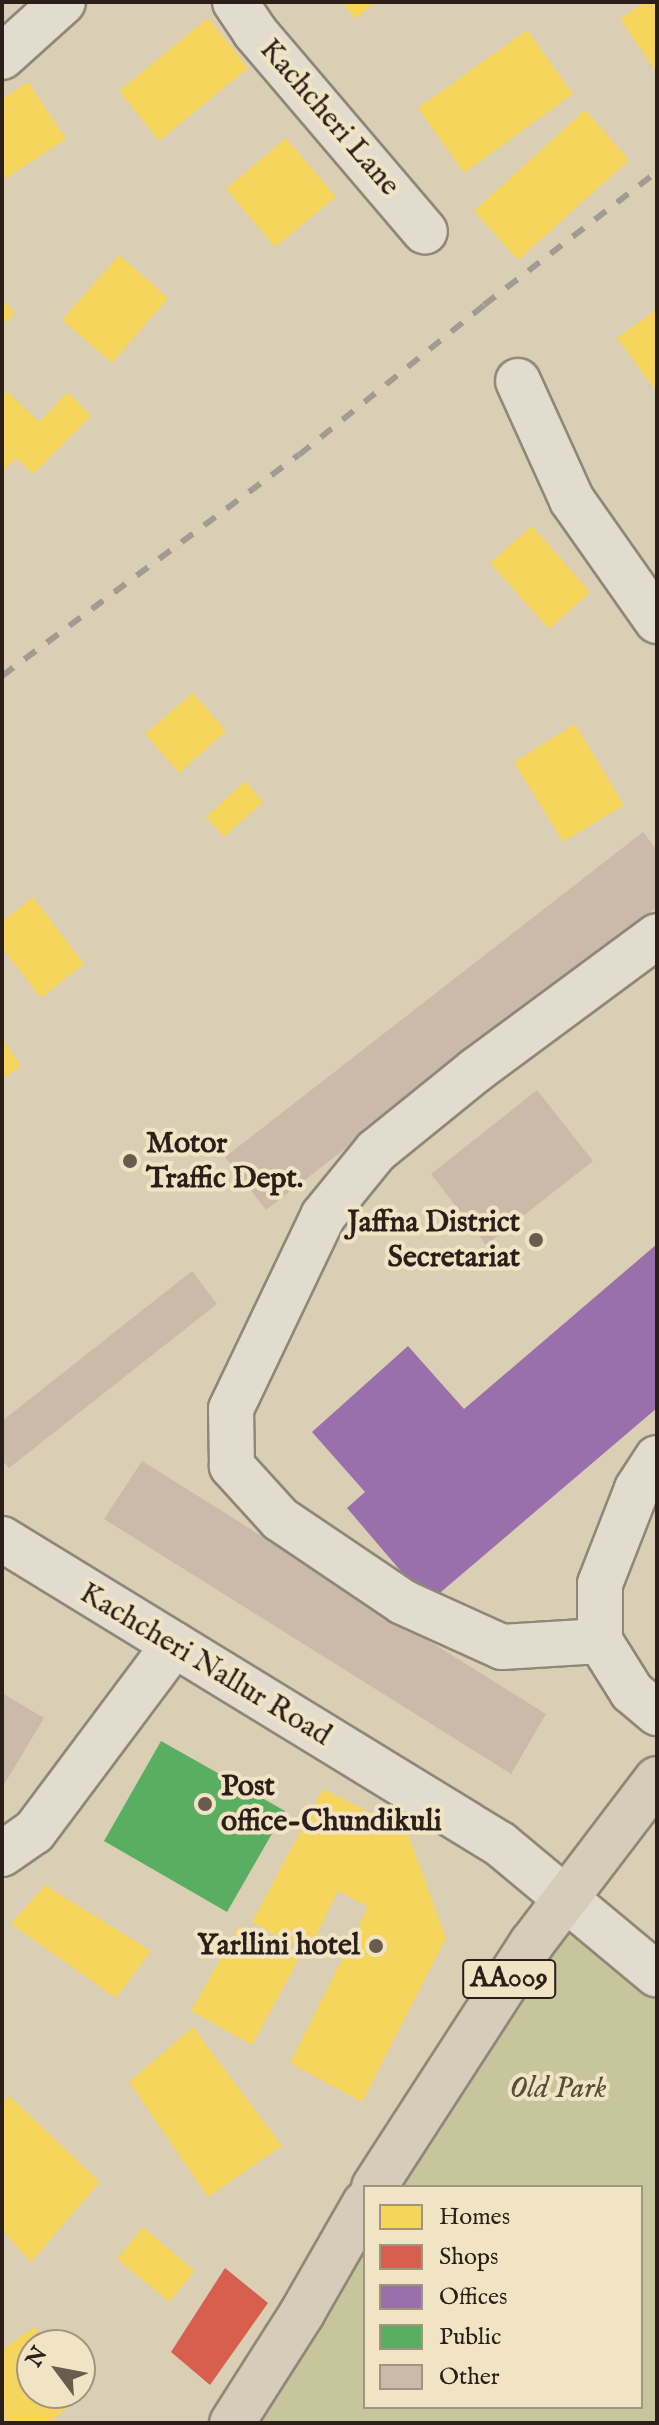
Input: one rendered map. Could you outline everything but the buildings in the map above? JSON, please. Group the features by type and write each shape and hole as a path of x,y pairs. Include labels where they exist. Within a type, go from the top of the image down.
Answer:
{"highway":[{"name":"AA009","path":"375,2185 532,1943 657,1779"},
{"path":"232,2423 302,2313 363,2206"}],"street":[{"path":"2,57 63,2"},
{"name":"Kachcheri Lane","path":"235,2 264,43 425,232"},
{"path":"518,381 572,500 657,621"},
{"path":"600,1641 502,1647 403,1602 280,1519 232,1466 231,1409 323,1216 376,1151 476,1070 657,936"},
{"path":"657,1458 637,1489 600,1584 600,1641 632,1692 657,1713"},
{"name":"Kachcheri Nallur Road","path":"2,1539 500,1844 657,1975"},
{"path":"2,1854 34,1832 174,1645"}],"green space":[{"name":"Old Park","path":"565,1899 657,1975 657,2423 232,2423 363,2206 363,2409 643,2409 643,2185 375,2185"}],"railway":[{"path":"2,676 299,455 484,305 657,172"}],"place":[{"name":"Motor Traffic Dept.","path":"130,1161"},
{"name":"Jaffna District Secretariat","path":"536,1240"},
{"name":"Post office-Chundikuli","path":"205,1804"},
{"name":"Yarllini hotel","path":"376,1946"}]}
